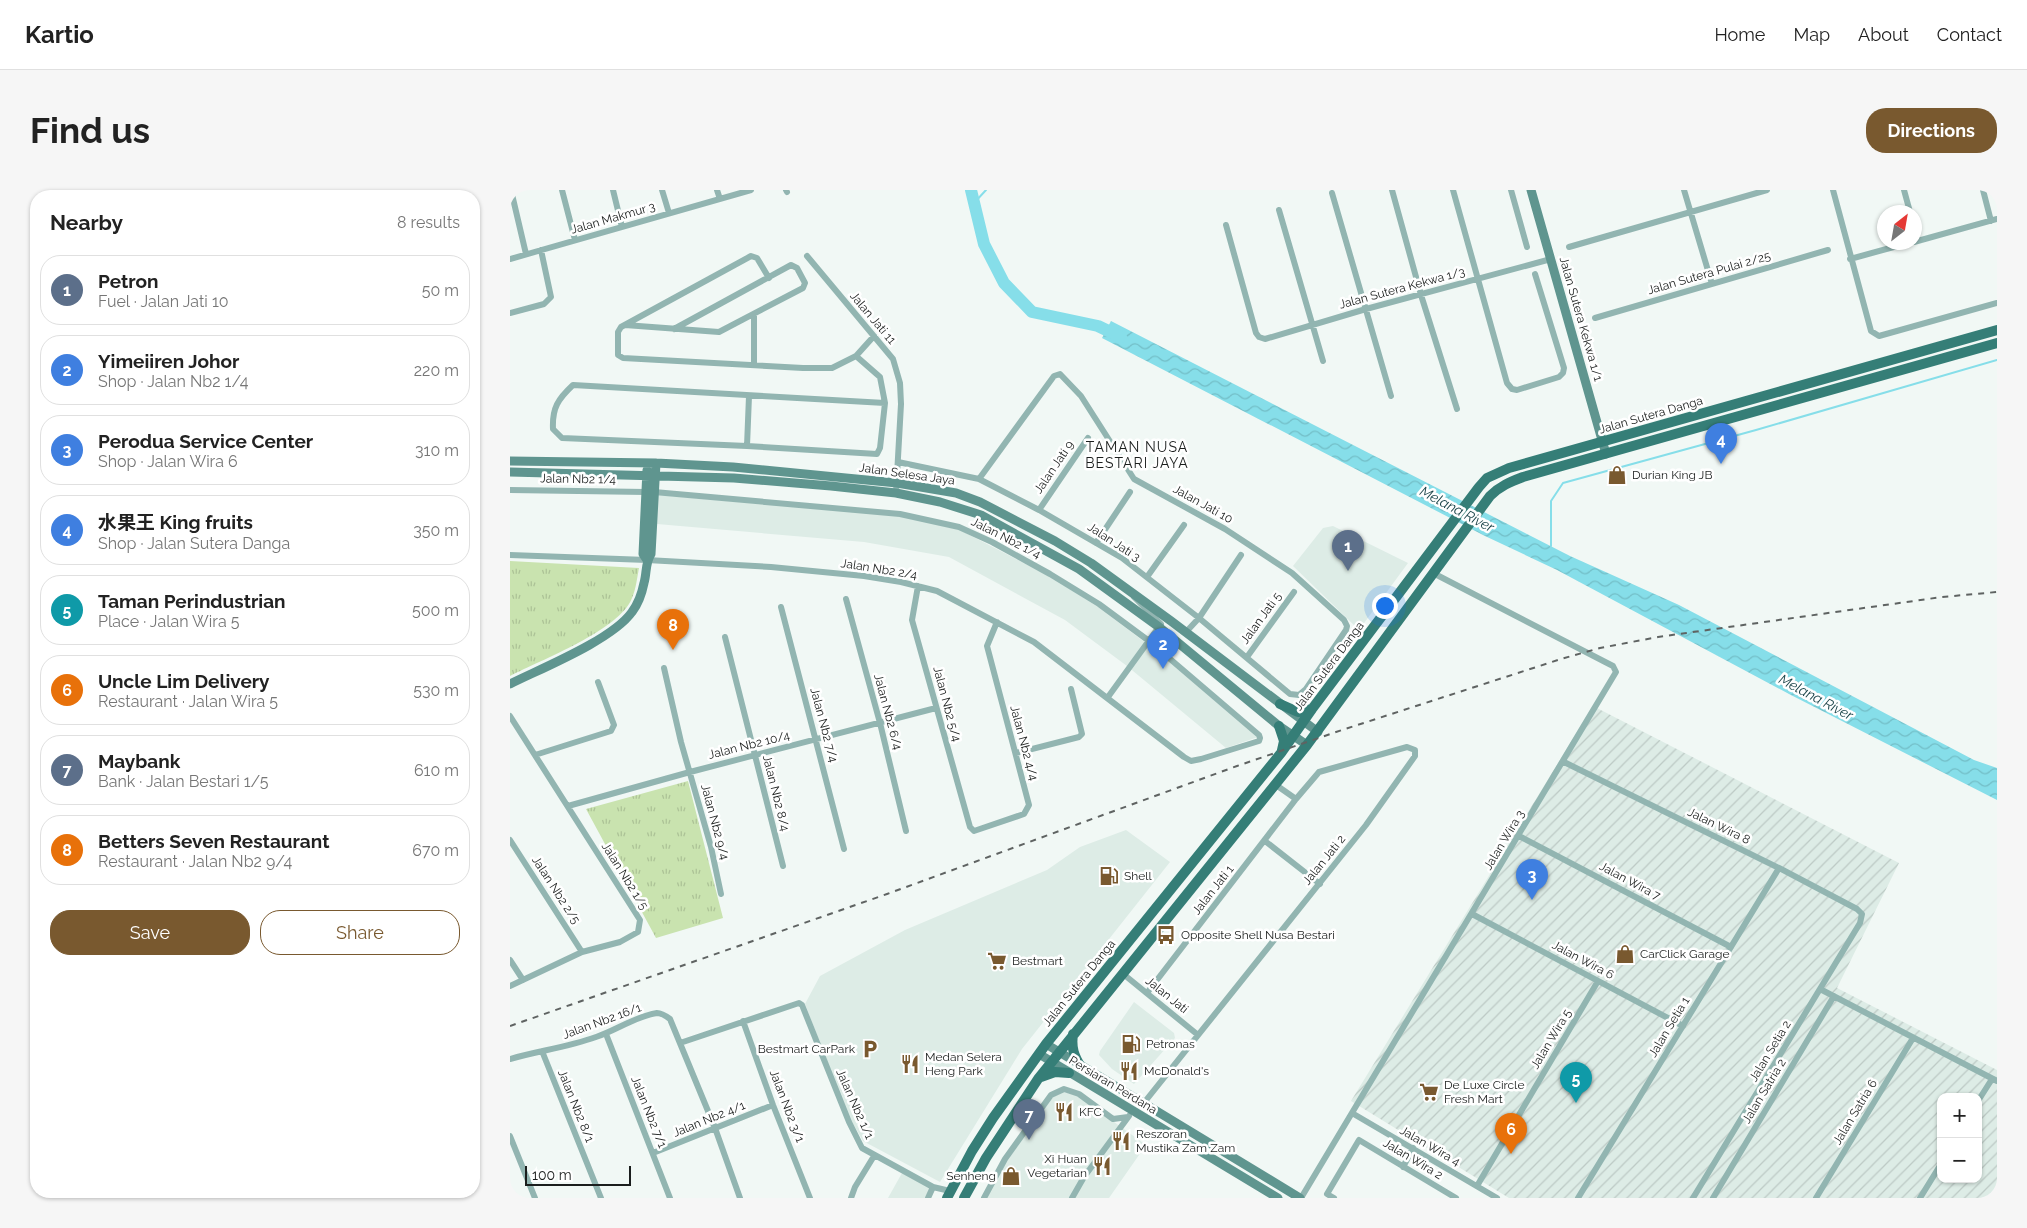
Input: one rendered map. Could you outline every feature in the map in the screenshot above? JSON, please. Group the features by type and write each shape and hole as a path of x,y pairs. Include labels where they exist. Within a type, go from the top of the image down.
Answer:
{"main road":[{"name":"Jalan Sutera Kekwa 1/1","path":"1532,192 1606,454"},
{"name":"Jalan Sutera Danga","path":"949,1195 993,1118 1046,1044 1281,753 1312,709 1487,478 1603,442 1997,330"},
{"name":"Jalan Sutera Danga","path":"964,1198 1006,1126 1038,1079 1073,1033 1308,745 1490,496 1505,484 1997,343"},
{"name":"Jalan Selesa Jaya","path":"510,460 733,467 897,482 956,493 980,502 1055,541 1090,563 1186,632 1318,732"},
{"path":"510,684 590,644 632,613 639,601 644,584 647,560 643,554 652,463"},
{"name":"Jalan Selesa Jaya","path":"510,472 734,478 896,493 940,502 981,515 1079,570 1159,627 1279,726 1308,745"},
{"path":"1280,704 1298,712 1312,709"},
{"path":"1279,726 1284,741 1281,753"},
{"path":"1073,1033 1071,1045 1074,1056 1081,1067"},
{"name":"Persiaran Perdana","path":"1046,1044 1081,1067 1300,1198"},
{"name":"Persiaran Perdana","path":"1039,1054 1130,1114 1278,1198"},
{"path":"1038,1079 1055,1072 1069,1074"}],"street":[{"path":"511,190 526,254"},
{"path":"562,190 575,240"},
{"path":"613,190 622,227"},
{"path":"662,190 669,214"},
{"path":"717,190 720,199"},
{"name":"Jalan Makmur 3","path":"510,259 751,190"},
{"path":"1392,190 1421,295 1457,409"},
{"path":"1453,190 1507,383 1512,389 1517,390 1559,377 1563,373 1564,368 1535,274"},
{"path":"1511,190 1527,246"},
{"path":"1684,190 1712,284"},
{"path":"1569,247 1767,190"},
{"path":"1833,190 1850,259 1871,331 1878,336 1997,303"},
{"path":"1904,190 1908,205"},
{"path":"1922,240 1994,220 1984,190"},
{"path":"1332,193 1391,396"},
{"path":"1279,210 1323,361"},
{"name":"Jalan Sutera Kekwa 1/3","path":"1226,225 1256,333 1260,337 1265,338 1551,259"},
{"path":"510,313 549,301 552,294 541,250"},
{"name":"Jalan Sutera Pulai 2/25","path":"1595,318 1828,250"},
{"path":"1850,259 1884,250"},
{"path":"769,278 757,258 751,256 625,325 618,332 618,355 620,357 754,366 832,368 856,356 874,336"},
{"name":"Jalan Jati 11","path":"807,256 893,359 900,384 901,404 896,493"},
{"path":"625,325 674,329 719,332 804,286 805,283 792,265 674,329"},
{"path":"754,314 754,366"},
{"path":"856,356 880,377 885,403 880,448 876,454 562,438 553,429 552,415 560,398 573,385 885,403"},
{"name":"Jalan Jati 10","path":"979,479 1054,376 1060,374 1081,396 1134,479 1226,529 1292,573 1333,609 1347,626 1306,689 1299,695 1290,694"},
{"path":"747,446 749,396"},
{"name":"Jalan Jati 9","path":"1039,510 1088,438"},
{"name":"Jalan Jati 3","path":"898,462 979,479 1039,510 1122,558 1199,618 1290,694"},
{"name":"Jalan Nb2 1/4","path":"510,490 650,492 900,514 959,527 992,542 1099,604 1149,641 1259,735 1259,741 1202,759 1191,760"},
{"path":"1096,543 1130,492"},
{"path":"1147,577 1184,525"},
{"name":"Jalan Nb2 2/4","path":"510,555 771,567 864,576 937,591 1034,642 1184,757 1191,760"},
{"path":"1186,632 1199,618 1241,555"},
{"name":"Jalan Wira 3","path":"1300,1198 1564,762 1616,672 1614,666 1433,573"},
{"name":"Jalan Nb2 5/4","path":"918,586 912,620 970,827"},
{"path":"1108,697 1159,627 1160,621 1141,605 1129,591"},
{"name":"Jalan Jati 5","path":"1246,657 1294,592"},
{"name":"Jalan Nb2 6/4","path":"846,599 880,723 906,831"},
{"name":"Jalan Nb2 7/4","path":"781,607 844,850"},
{"name":"Jalan Nb2 4/4","path":"970,827 976,830 1024,814 1029,805 987,646 997,622"},
{"name":"Jalan Nb2 8/4","path":"725,638 783,866"},
{"name":"Jalan Nb2 9/4","path":"664,668 681,742 711,847 721,894"},
{"path":"535,755 611,731 614,725 598,682"},
{"path":"1016,753 1079,737 1082,734 1071,689"},
{"name":"Jalan Nb2 10/4","path":"568,806 936,708"},
{"name":"Jalan Nb2 1/5","path":"510,716 640,920 638,932 620,942 582,952 510,986"},
{"name":"Jalan Jati 2","path":"1143,1104 1366,825 1415,756 1414,750 1407,747 1319,772 1296,799"},
{"name":"Jalan Wira 8","path":"1564,762 1779,868 1857,909 1862,914"},
{"path":"1276,785 1296,799"},
{"name":"Jalan Jati 1","path":"1147,993 1296,799"},
{"name":"Jalan Wira 7","path":"1519,836 1731,947"},
{"name":"Jalan Nb2 2/5","path":"510,840 582,952"},
{"path":"1265,841 1320,884"},
{"name":"Jalan Setia 1","path":"1578,1198 1779,868"},
{"name":"Jalan Wira 6","path":"1472,914 1683,1026"},
{"name":"Jalan Setia 2","path":"1694,1198 1860,923 1862,914"},
{"path":"510,960 523,980"},
{"name":"Jalan Jati","path":"1122,973 1198,1035"},
{"name":"Jalan Wira 5","path":"1477,1186 1598,981"},
{"path":"1820,989 1994,1080 1982,1096"},
{"name":"Jalan Satria 2","path":"1713,1198 1834,996"},
{"name":"Jalan Nb2 1/1","path":"743,1021 795,1003 802,1005 849,1122 862,1148 949,1195"},
{"name":"Jalan Nb2 16/1","path":"510,1059 576,1044 658,1013 670,1019 680,1042"},
{"path":"740,1198 680,1042 743,1021"},
{"name":"Jalan Nb2 3/1","path":"743,1021 773,1105 810,1198"},
{"name":"Jalan Nb2 7/1","path":"606,1034 670,1198"},
{"name":"Jalan Satria 6","path":"1816,1198 1914,1038"},
{"name":"Jalan Nb2 8/1","path":"542,1051 601,1198"},
{"path":"984,1198 1005,1159 1052,1095 1064,1089 1079,1094 1113,1119"},
{"name":"Jalan Nb2 4/1","path":"653,1153 773,1105"},
{"name":"Jalan Wira 4","path":"1352,1113 1497,1198"},
{"path":"1113,1119 1130,1114"},
{"path":"1072,1198 1084,1177 1130,1114"},
{"path":"1113,1119 1114,1136"},
{"path":"510,1136 535,1198"},
{"name":"Jalan Wira 2","path":"1334,1198 1327,1194 1359,1140 1456,1198"},
{"path":"1403,1167 1413,1148"},
{"path":"851,1198 855,1187 874,1156"},
{"path":"1920,1198 1937,1170"},
{"path":"928,1198 933,1187"}],"shaded area":[{"path":"658,495 900,516 960,530 1051,577 1098,607 1150,646 1258,737 1226,748 1127,666 1065,620 949,557 864,542 657,524"},
{"path":"1333,526 1408,563 1359,630 1293,566 1323,528"},
{"path":"1593,706 1899,863 1837,988 1997,1070 1997,1198 1509,1198 1351,1101"},
{"path":"1126,830 1170,862 1022,1049 940,1182 863,1141 848,1115 805,1004 820,976 905,930 1047,870 1080,847"},
{"path":"1134,1002 1174,1033 1175,1038 1134,1084 1112,1069 1099,1055"},
{"path":"1064,1092 1078,1096 1146,1145 1109,1198 986,1198 1006,1162 1053,1097"},
{"path":"902,1173 930,1188 925,1198 888,1198"}],"green space":[{"path":"510,561 639,568 632,598 625,610 612,621 578,643 510,676"},
{"path":"688,781 723,918 656,938 586,809"}],"water":[{"path":"1111,321 1570,556 1679,605 1974,760 1997,768 1997,800 1789,694 1557,570 1485,536 1102,338"}],"waterway":[{"name":"Melana River","path":"971,190 984,244 1004,283 1032,312 1098,326 1121,337"},
{"path":"974,203 986,190"},
{"path":"1551,546 1551,501 1563,483 1756,430 1997,360"}],"railway":[{"path":"510,1026 887,894 1237,766 1561,659 1600,648 1658,637 1942,597 1997,592"}],"place":[{"name":"水果王 King fruits","path":"1721,464"},
{"name":"Durian King JB","path":"1617,475"},
{"name":"Petron","path":"1348,571"},
{"name":"Betters Seven Restaurant","path":"673,650"},
{"name":"Yimeiiren Johor","path":"1163,669"},
{"name":"Shell","path":"1109,876"},
{"name":"Perodua Service Center","path":"1532,900"},
{"name":"Opposite Shell Nusa Bestari","path":"1166,935"},
{"name":"CarClick Garage","path":"1625,954"},
{"name":"Bestmart","path":"997,961"},
{"name":"Petronas","path":"1131,1044"},
{"name":"Bestmart CarPark","path":"870,1049"},
{"name":"Medan Selera Heng Park","path":"910,1064"},
{"name":"McDonald's","path":"1129,1071"},
{"name":"De Luxe Circle Fresh Mart","path":"1429,1092"},
{"name":"Taman Perindustrian","path":"1576,1103"},
{"name":"KFC","path":"1064,1112"},
{"name":"Maybank","path":"1029,1140"},
{"name":"Reszoran Mustika Zam Zam","path":"1121,1141"},
{"name":"Uncle Lim Delivery","path":"1511,1154"},
{"name":"Xi Huan Vegetarian","path":"1102,1166"},
{"name":"Senheng","path":"1011,1176"}],"district":[{"name":"TAMAN NUSA BESTARI JAYA","path":"1137,456"}]}
